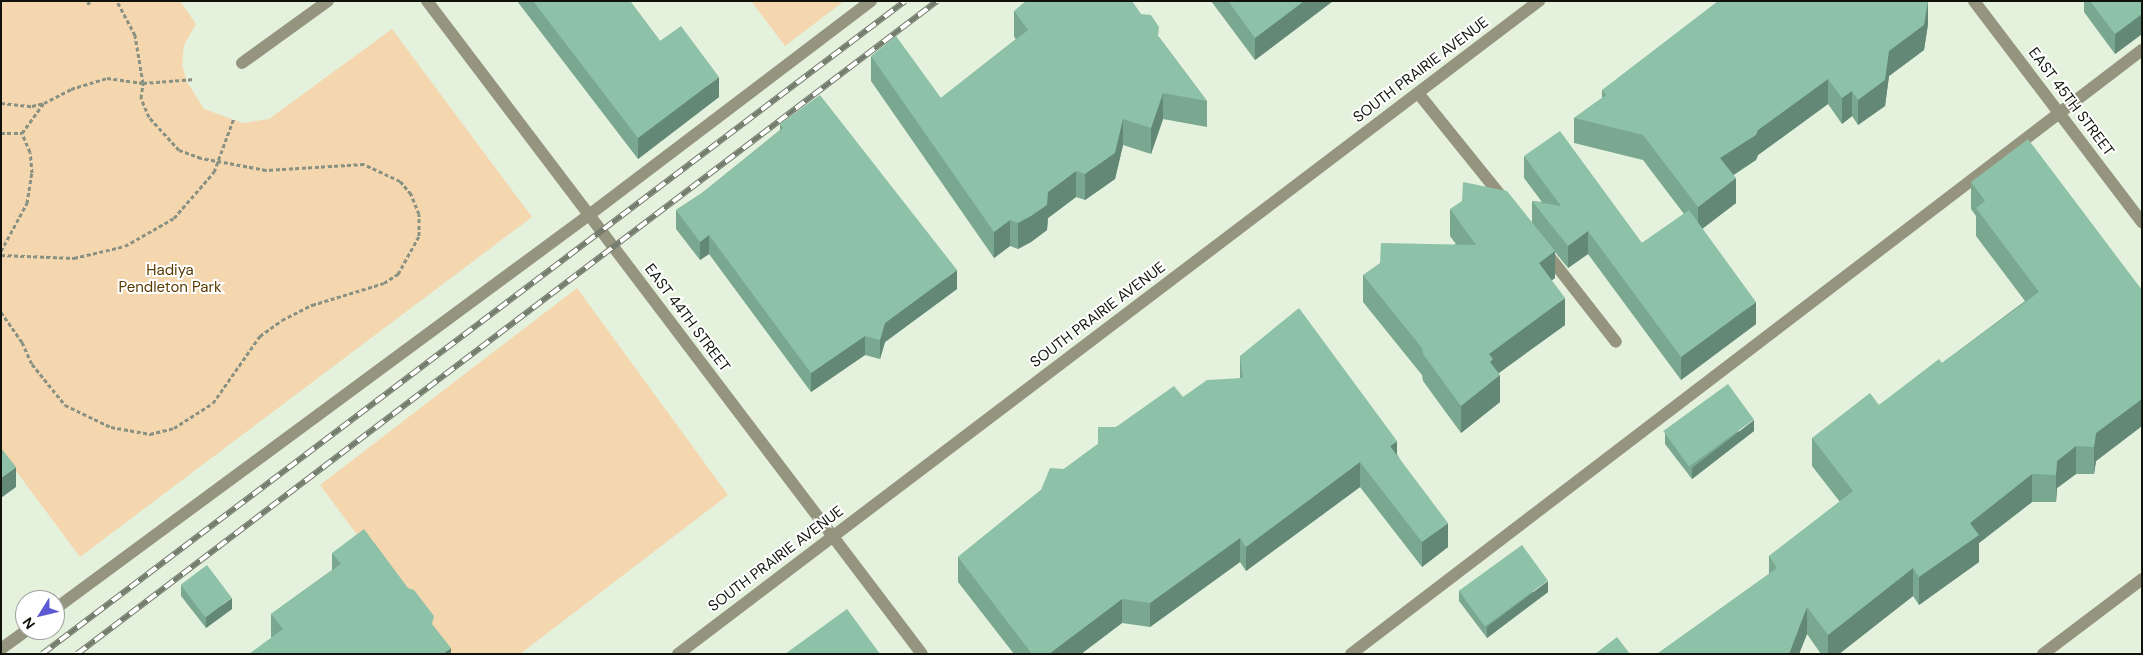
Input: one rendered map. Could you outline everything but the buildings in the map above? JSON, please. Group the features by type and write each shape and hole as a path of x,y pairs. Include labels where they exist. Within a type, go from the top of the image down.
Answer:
{"street":[{"path":"242,63 328,1"},
{"name":"EAST 44TH STREET","path":"427,1 922,654"},
{"path":"65,602 589,215 871,1"},
{"name":"SOUTH PRAIRIE AVENUE","path":"678,654 1539,1"},
{"name":"EAST 45TH STREET","path":"1974,1 2142,222"},
{"path":"1351,654 2142,50"},
{"path":"1418,93 1514,212"},
{"path":"1538,243 1616,342"},
{"path":"2043,654 2142,579"},
{"path":"1,649 15,639"}],"path":[{"path":"86,4 92,1"},
{"path":"1,312 22,342 32,364 65,404 84,417 111,427 150,434 174,428 213,403 260,336 282,320 312,305 384,283 398,274 409,259 419,236 419,214 411,194 400,181 364,164 266,170 179,150 149,117 141,98 143,83 135,35 117,1"},
{"path":"1,102 32,106 44,103 71,89 108,78 143,83 195,79"},
{"path":"22,133 44,103"},
{"path":"22,133 30,152 30,188 18,226 1,253 74,258 125,246 174,218 214,172 234,118"},
{"path":"1,133 22,133"}],"green space":[{"name":"Hadiya Pendleton Park","path":"1,1 180,1 196,24 184,45 182,65 187,82 204,109 243,123 269,119 392,29 532,217 80,557 1,451"},
{"path":"751,1 844,1 785,46"},
{"path":"577,288 728,495 520,654 446,654 320,485"}],"railway":[{"path":"42,654 905,1"},
{"path":"77,654 937,1"}]}
